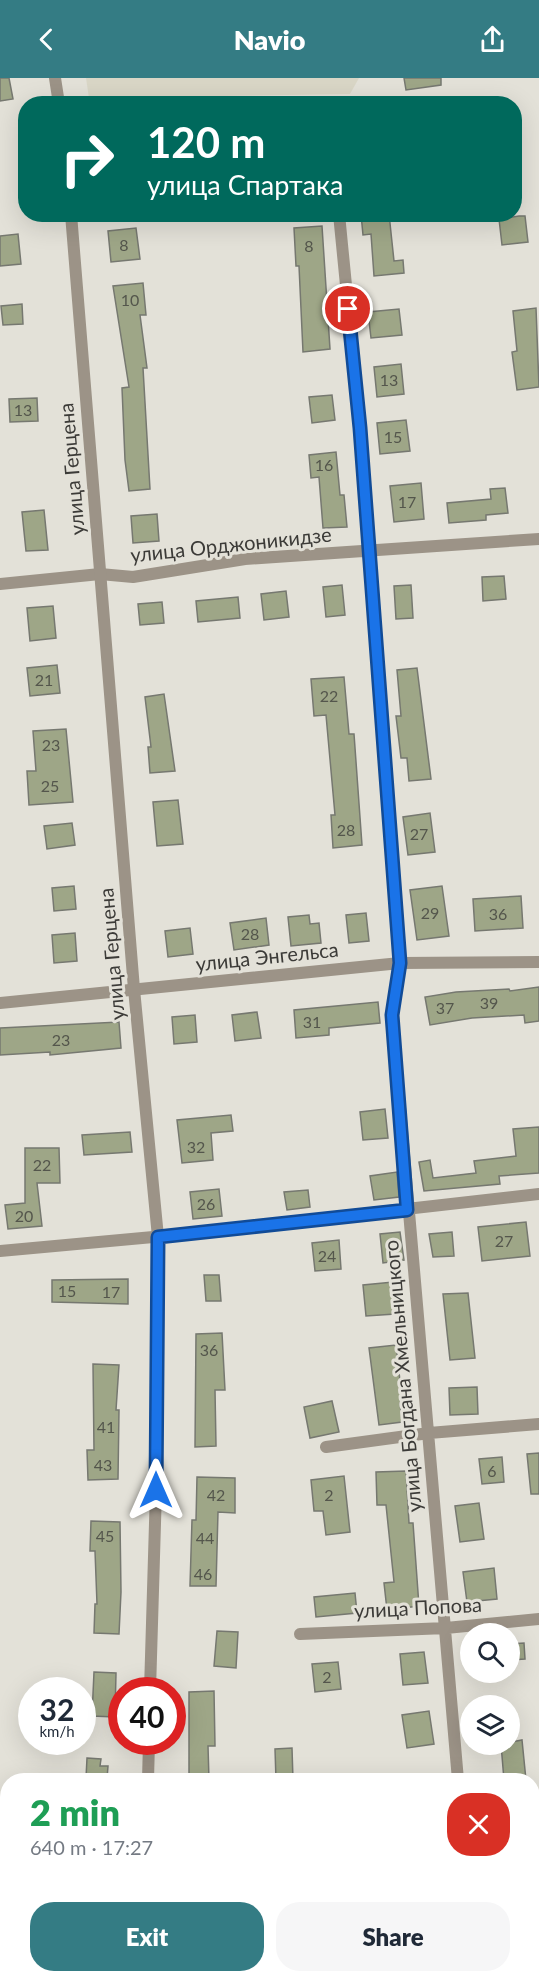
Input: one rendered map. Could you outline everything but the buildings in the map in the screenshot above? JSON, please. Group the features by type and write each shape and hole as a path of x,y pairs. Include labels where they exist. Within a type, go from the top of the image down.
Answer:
{"street":[{"path":"55,78 58,96"},
{"name":"улица Герцена","path":"72,222 134,989 158,1237 156,1490 150,1677"},
{"name":"улица Богдана Хмельницкого","path":"340,222 360,428 400,963 392,1015 407,1210 429,1433 457,1773"},
{"name":"улица Орджоникидзе","path":"0,584 100,574 133,577 245,559 539,539"},
{"name":"улица Энгельса","path":"0,1003 400,963 539,962"},
{"path":"0,1251 158,1237 539,1194"},
{"path":"326,1447 429,1433 539,1424"},
{"name":"улица Попова","path":"300,1634 446,1628 539,1619"},
{"path":"148,1773 149,1755"}],"shaded area":[{"path":"86,78 359,78 350,94 89,96"}],"route":[{"path":"156,1490 158,1237 407,1210 392,1015 400,963 360,428 348,309"}]}
